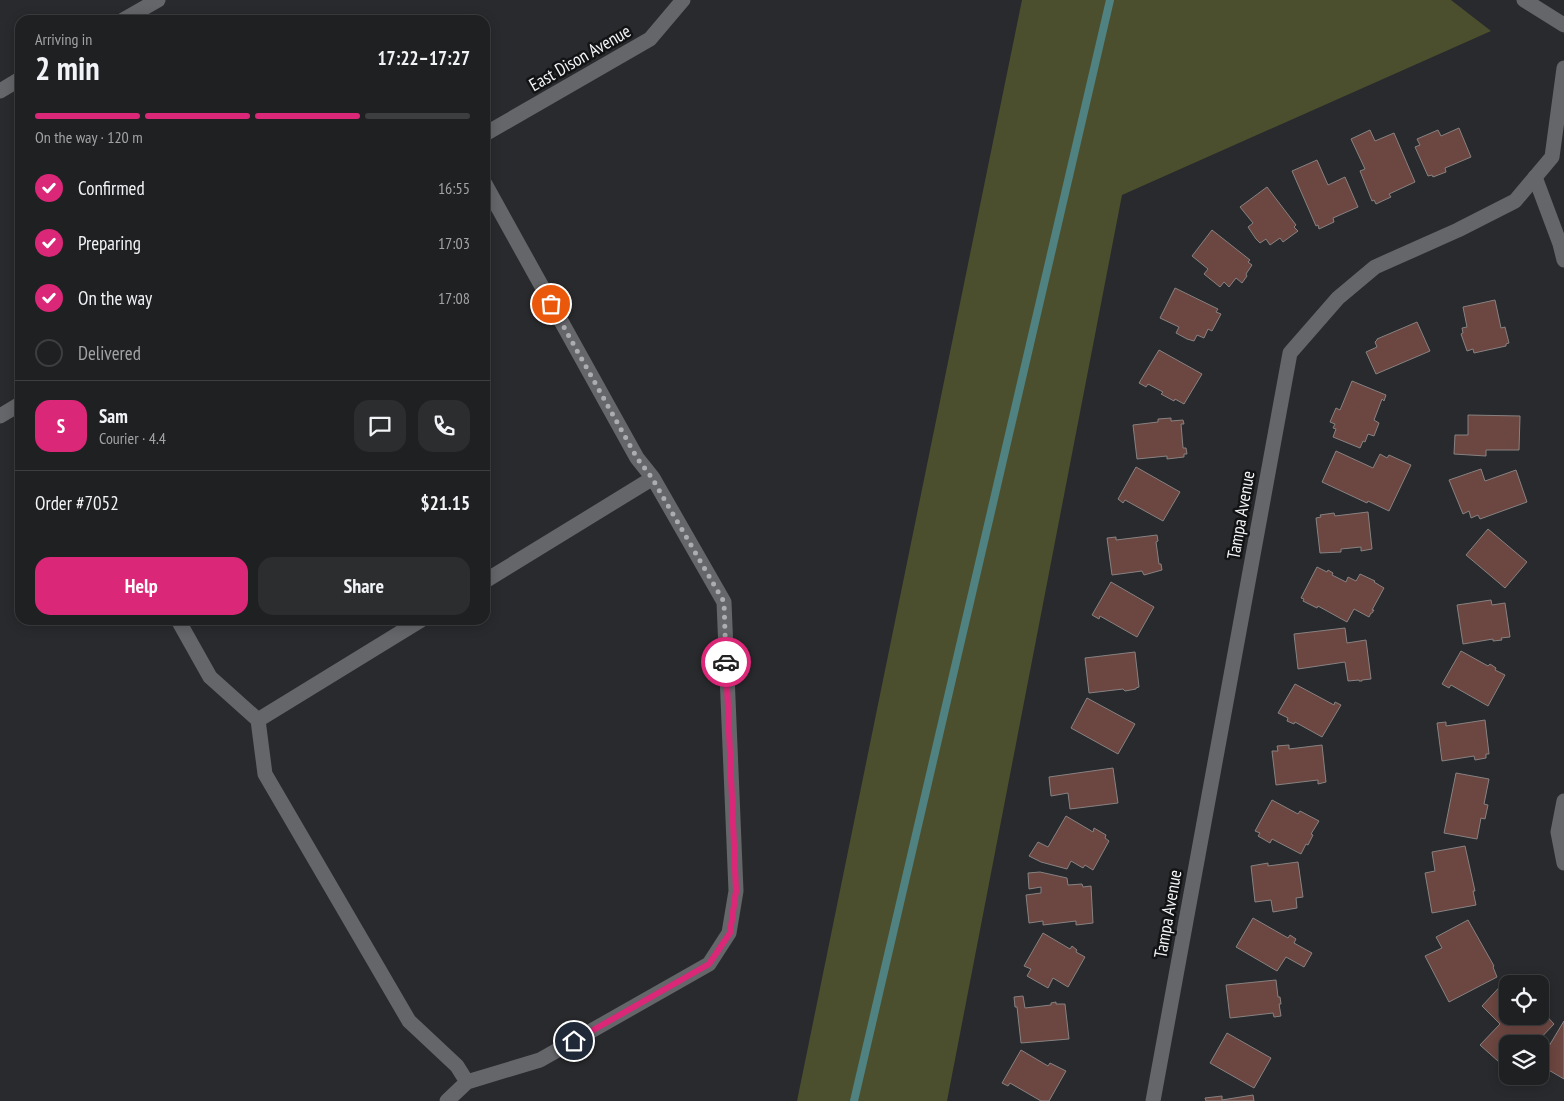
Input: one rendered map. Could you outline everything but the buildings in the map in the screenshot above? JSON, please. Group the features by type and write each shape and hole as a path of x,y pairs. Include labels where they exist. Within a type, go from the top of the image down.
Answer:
{"street":[{"path":"132,15 158,0"},
{"name":"East Dison Avenue","path":"490,131 650,39 683,0"},
{"path":"1524,0 1564,24"},
{"name":"Tampa Avenue","path":"1153,1101 1290,353 1338,298 1375,267 1458,230 1515,201 1552,157 1564,68"},
{"path":"0,91 15,82"},
{"path":"1535,177 1560,244 1564,260"},
{"path":"447,1101 467,1082 549,1056 709,964 730,933 736,891 724,602 652,478 637,458 490,193"},
{"path":"0,416 15,407"},
{"path":"490,578 652,478"},
{"path":"181,625 210,677 258,720 265,774 409,1021 456,1066 467,1082"},
{"path":"258,720 413,625"},
{"path":"1564,801 1558,832 1564,863"}],"green space":[{"path":"1022,0 1451,0 1491,31 1122,195 947,1101 797,1101"}],"waterway":[{"path":"854,1101 1110,0"}],"way so far":[{"path":"551,304 637,458 652,478 724,602 726,662"}],"route":[{"path":"574,1041 709,964 730,933 736,891 726,662"}]}
